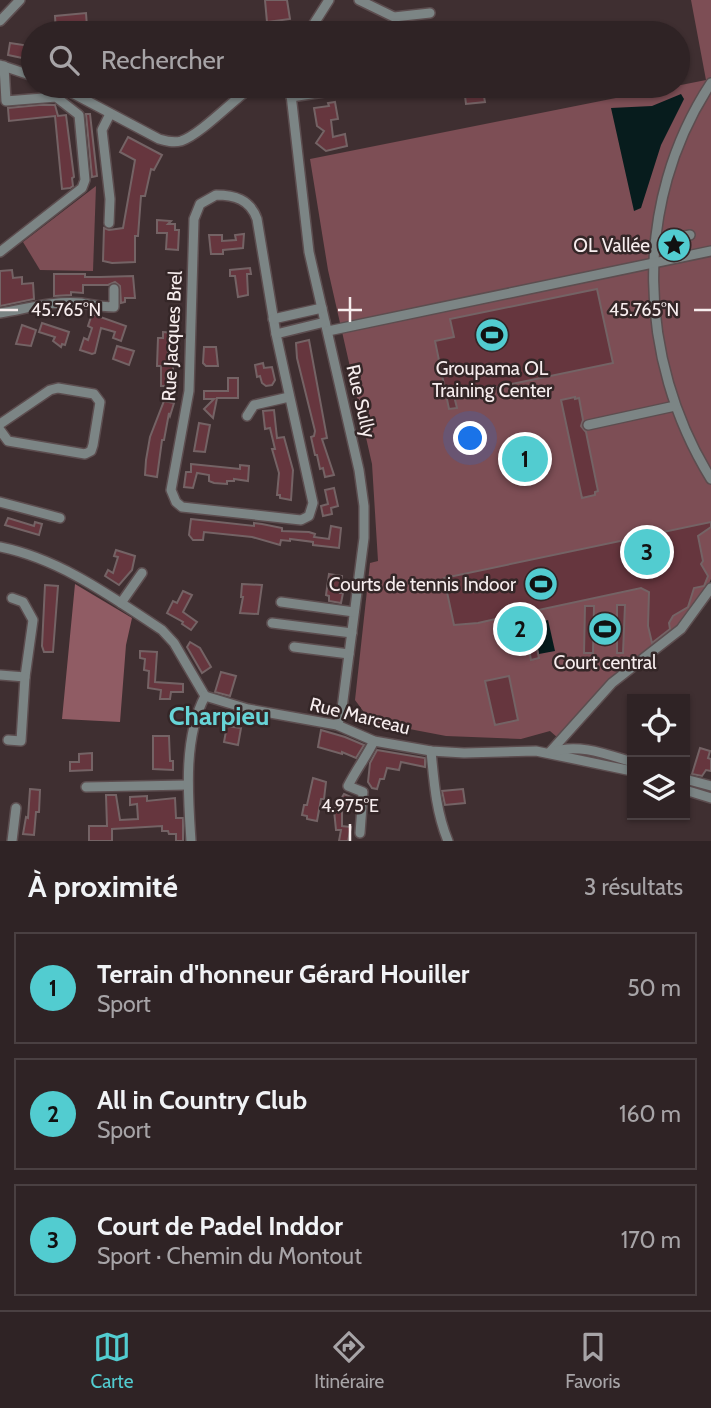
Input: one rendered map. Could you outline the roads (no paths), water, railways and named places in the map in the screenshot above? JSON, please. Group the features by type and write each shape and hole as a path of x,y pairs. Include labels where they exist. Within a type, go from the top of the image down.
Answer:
{"street":[{"path":"0,21 20,0"},
{"path":"316,21 330,0"},
{"path":"359,0 394,17 430,13"},
{"path":"21,72 2,66 6,101 44,98"},
{"path":"711,83 687,126 674,159 662,203 653,263 654,315 658,342 675,406 711,479"},
{"path":"0,252 82,188 85,180 79,116 57,98"},
{"path":"81,98 159,139 177,142 195,133 236,98"},
{"name":"Rue Sully","path":"291,98 309,252 359,470 364,506 364,538 341,716 337,725"},
{"path":"109,223 110,200 102,130 110,114"},
{"name":"Rue Jacques Brel","path":"216,195 233,195 254,211 276,334 313,503 309,516 301,520 182,507 176,502 171,490 189,391 194,219 200,204 216,195"},
{"path":"656,242 687,235"},
{"path":"276,334 326,327 711,251"},
{"path":"0,313 40,305 82,303 93,307 114,307 114,289"},
{"path":"273,319 322,308"},
{"path":"0,424 50,390 58,388 94,394 100,402 93,446 91,451 85,454 8,441 0,430"},
{"path":"247,415 254,405 289,397"},
{"path":"588,425 675,406"},
{"path":"0,502 60,518"},
{"path":"0,547 24,551 45,560 121,603 162,630 174,643 205,696 191,745 187,785 191,841"},
{"path":"121,603 142,573"},
{"path":"550,752 611,683 681,629 711,588"},
{"path":"8,740 21,741 25,677 33,620 23,602 12,598"},
{"path":"281,602 354,612"},
{"path":"272,623 352,633"},
{"path":"294,647 349,654"},
{"path":"0,676 25,677"},
{"name":"Rue Marceau","path":"205,696 248,709 337,725 374,741 431,751 550,752 627,770"},
{"path":"360,833 363,792 348,786 374,741"},
{"name":"Rue Marceau","path":"550,752 564,748 584,748 627,761"},
{"path":"431,751 435,795 448,841"},
{"path":"690,780 711,786"},
{"path":"86,787 187,785"},
{"path":"690,792 711,798"},
{"path":"12,841 16,808"}],"water":[{"path":"671,98 684,99 661,145 641,208 634,211 611,108 652,106"},
{"path":"548,620 555,651 539,654 533,624"}],"place":[{"name":"OL Vallée","path":"674,245"},
{"name":"Groupama OL Training Center","path":"492,335"},
{"name":"Terrain d'honneur Gérard Houiller","path":"525,459"},
{"name":"Court de Padel Inddor","path":"647,552"},
{"name":"Courts de tennis Indoor","path":"541,584"},
{"name":"All in Country Club","path":"520,629"},
{"name":"Court central","path":"605,629"}],"district":[{"name":"Charpieu","path":"219,716"}]}
